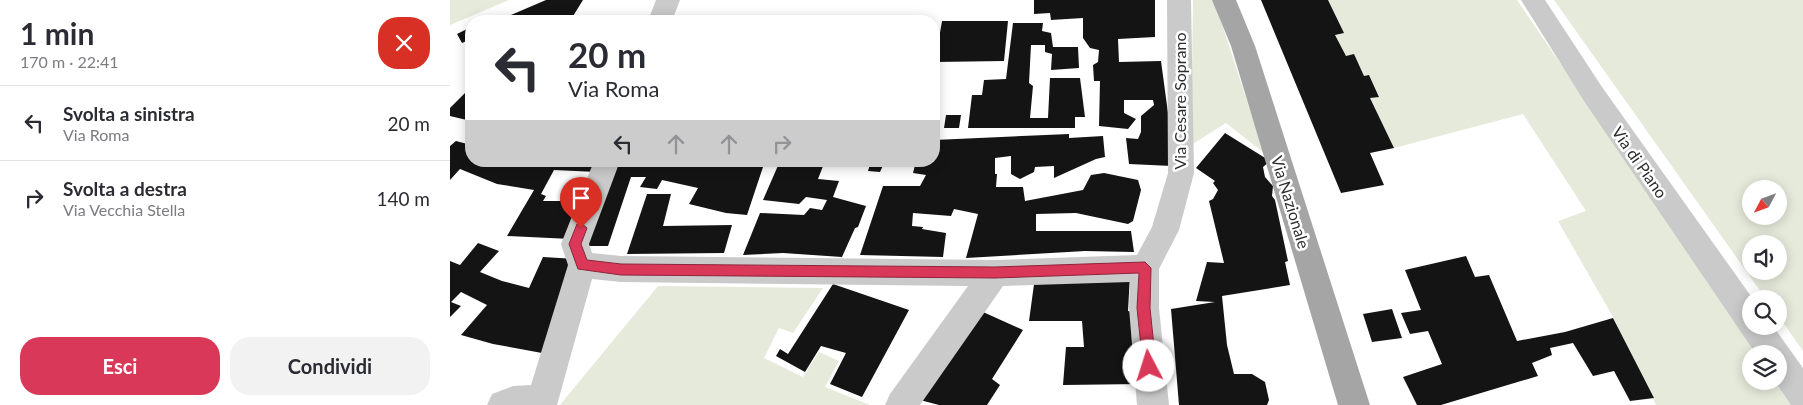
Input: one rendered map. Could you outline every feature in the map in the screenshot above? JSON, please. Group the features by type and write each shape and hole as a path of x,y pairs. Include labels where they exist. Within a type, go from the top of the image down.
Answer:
{"main road":[{"name":"Via Nazionale","path":"1224,0 1243,46 1354,405"}],"street":[{"path":"662,15 668,0"},
{"name":"Via Cesare Soprano","path":"1153,405 1144,308 1145,268 1165,230 1181,172 1178,0"},
{"name":"Via di Piano","path":"1533,0 1594,94 1742,308"},
{"path":"503,405 513,402 542,403 582,265 575,244 605,167"},
{"path":"582,265 621,269 995,273 1145,268"},
{"path":"901,405 995,273"},
{"path":"1787,373 1803,396"}],"shaded area":[{"path":"450,0 509,0 474,15 465,15 465,19 450,25"},
{"path":"1193,0 1214,0 1264,153 1226,123 1191,145"},
{"path":"1328,0 1517,0 1742,330 1742,335 1745,335 1752,345 1742,345 1742,390 1783,390 1793,405 1656,405 1613,317 1558,221 1586,211 1523,114 1394,148 1370,98 1379,96 1369,75 1364,76 1354,55 1346,56 1335,35 1344,33"},
{"path":"1554,0 1803,0 1803,351 1787,328 1787,290 1760,290 1753,280 1787,280 1787,235 1742,235 1742,265"},
{"path":"658,286 823,288 793,333 779,328 764,358 803,377 819,352 839,361 825,387 870,405 560,405"}],"building":[{"path":"546,0 583,0 574,15 511,15"},
{"path":"1034,0 1155,0 1155,37 1118,39 1119,62 1161,61 1168,113 1172,166 1129,164 1126,138 1138,139 1141,132 1141,116 1154,105 1153,100 1124,100 1124,113 1136,119 1128,129 1099,126 1100,81 1094,81 1093,65 1098,62 1099,50 1090,48 1083,38 1083,18 1051,20 1050,13 1034,14"},
{"path":"1261,0 1328,0 1344,33 1335,35 1346,56 1354,54 1364,76 1369,75 1379,97 1370,98 1394,148 1370,153 1384,185 1341,193"},
{"path":"942,21 1008,21 1004,61 940,62"},
{"path":"1013,23 1043,23 1042,31 1051,33 1053,47 1078,47 1079,68 1051,70 1052,54 1045,52 1045,45 1031,45 1029,83 1033,86 1030,118 1048,118 1050,78 1080,78 1085,117 1075,117 1075,128 968,128 972,95 982,95 984,80 1006,79"},
{"path":"465,30 465,42 462,43 457,34"},
{"path":"465,93 465,120 450,116 450,108"},
{"path":"946,115 961,115 959,128 944,128"},
{"path":"1225,133 1270,161 1263,167 1265,177 1273,186 1272,196 1275,200 1288,261 1285,262 1290,285 1222,296 1227,345 1234,374 1252,374 1265,382 1269,400 1267,405 1179,405 1171,309 1215,302 1196,301 1207,262 1224,263 1209,201 1213,199 1218,190 1213,183 1215,181 1196,168"},
{"path":"1069,134 1069,138 1103,136 1105,157 1096,159 1054,178 1054,166 1035,167 1034,172 1020,179 1011,174 1011,156 995,158 996,187 1023,187 1025,201 1083,190 1091,175 1104,173 1138,180 1141,190 1133,221 1128,224 1076,213 1036,214 1036,231 1131,231 1134,252 1085,251 966,258 978,214 954,209 951,216 913,213 912,226 946,233 943,257 860,255 883,186 920,186 926,175 913,173 914,167 940,167 940,140"},
{"path":"456,141 465,143 465,167 599,167 597,172 554,170 541,194 546,196 543,201 560,201 562,198 589,198 571,239 507,236 534,190 497,184 460,169 450,180 450,146"},
{"path":"615,167 763,167 747,215 726,213 689,204 698,188 662,180 657,189 640,187 646,177 631,177 608,246 589,246 585,238"},
{"path":"777,167 823,167 818,179 839,181 833,197 866,206 858,227 855,228 842,257 783,253 743,255 760,213 804,215 810,208 822,210 827,200 806,197 799,204 763,200"},
{"path":"869,167 882,167 880,172 868,171"},
{"path":"647,194 671,194 663,226 732,225 724,253 627,254"},
{"path":"478,243 499,251 480,272 502,281 529,288 543,257 576,259 542,353 493,344 461,335 487,305 461,292 451,302 461,306 450,317 450,261 460,265"},
{"path":"1466,256 1475,277 1489,275 1517,341 1565,332 1613,318 1654,398 1630,401 1614,371 1593,376 1573,343 1550,348 1552,355 1532,363 1538,376 1441,405 1417,405 1403,377 1442,364 1428,331 1410,334 1401,313 1421,310 1405,270"},
{"path":"1130,275 1128,311 1135,312 1141,384 1063,385 1066,347 1084,347 1082,321 1029,321 1035,277"},
{"path":"833,284 909,310 862,397 830,384 846,353 821,346 805,372 776,356 780,349 788,354"},
{"path":"1392,309 1402,338 1372,342 1363,314"},
{"path":"983,312 1023,330 992,379 1000,385 987,405 939,405 920,400"}],"route":[{"path":"581,228 575,244 582,265 621,269 995,273 1145,268 1144,308 1149,366"}]}
